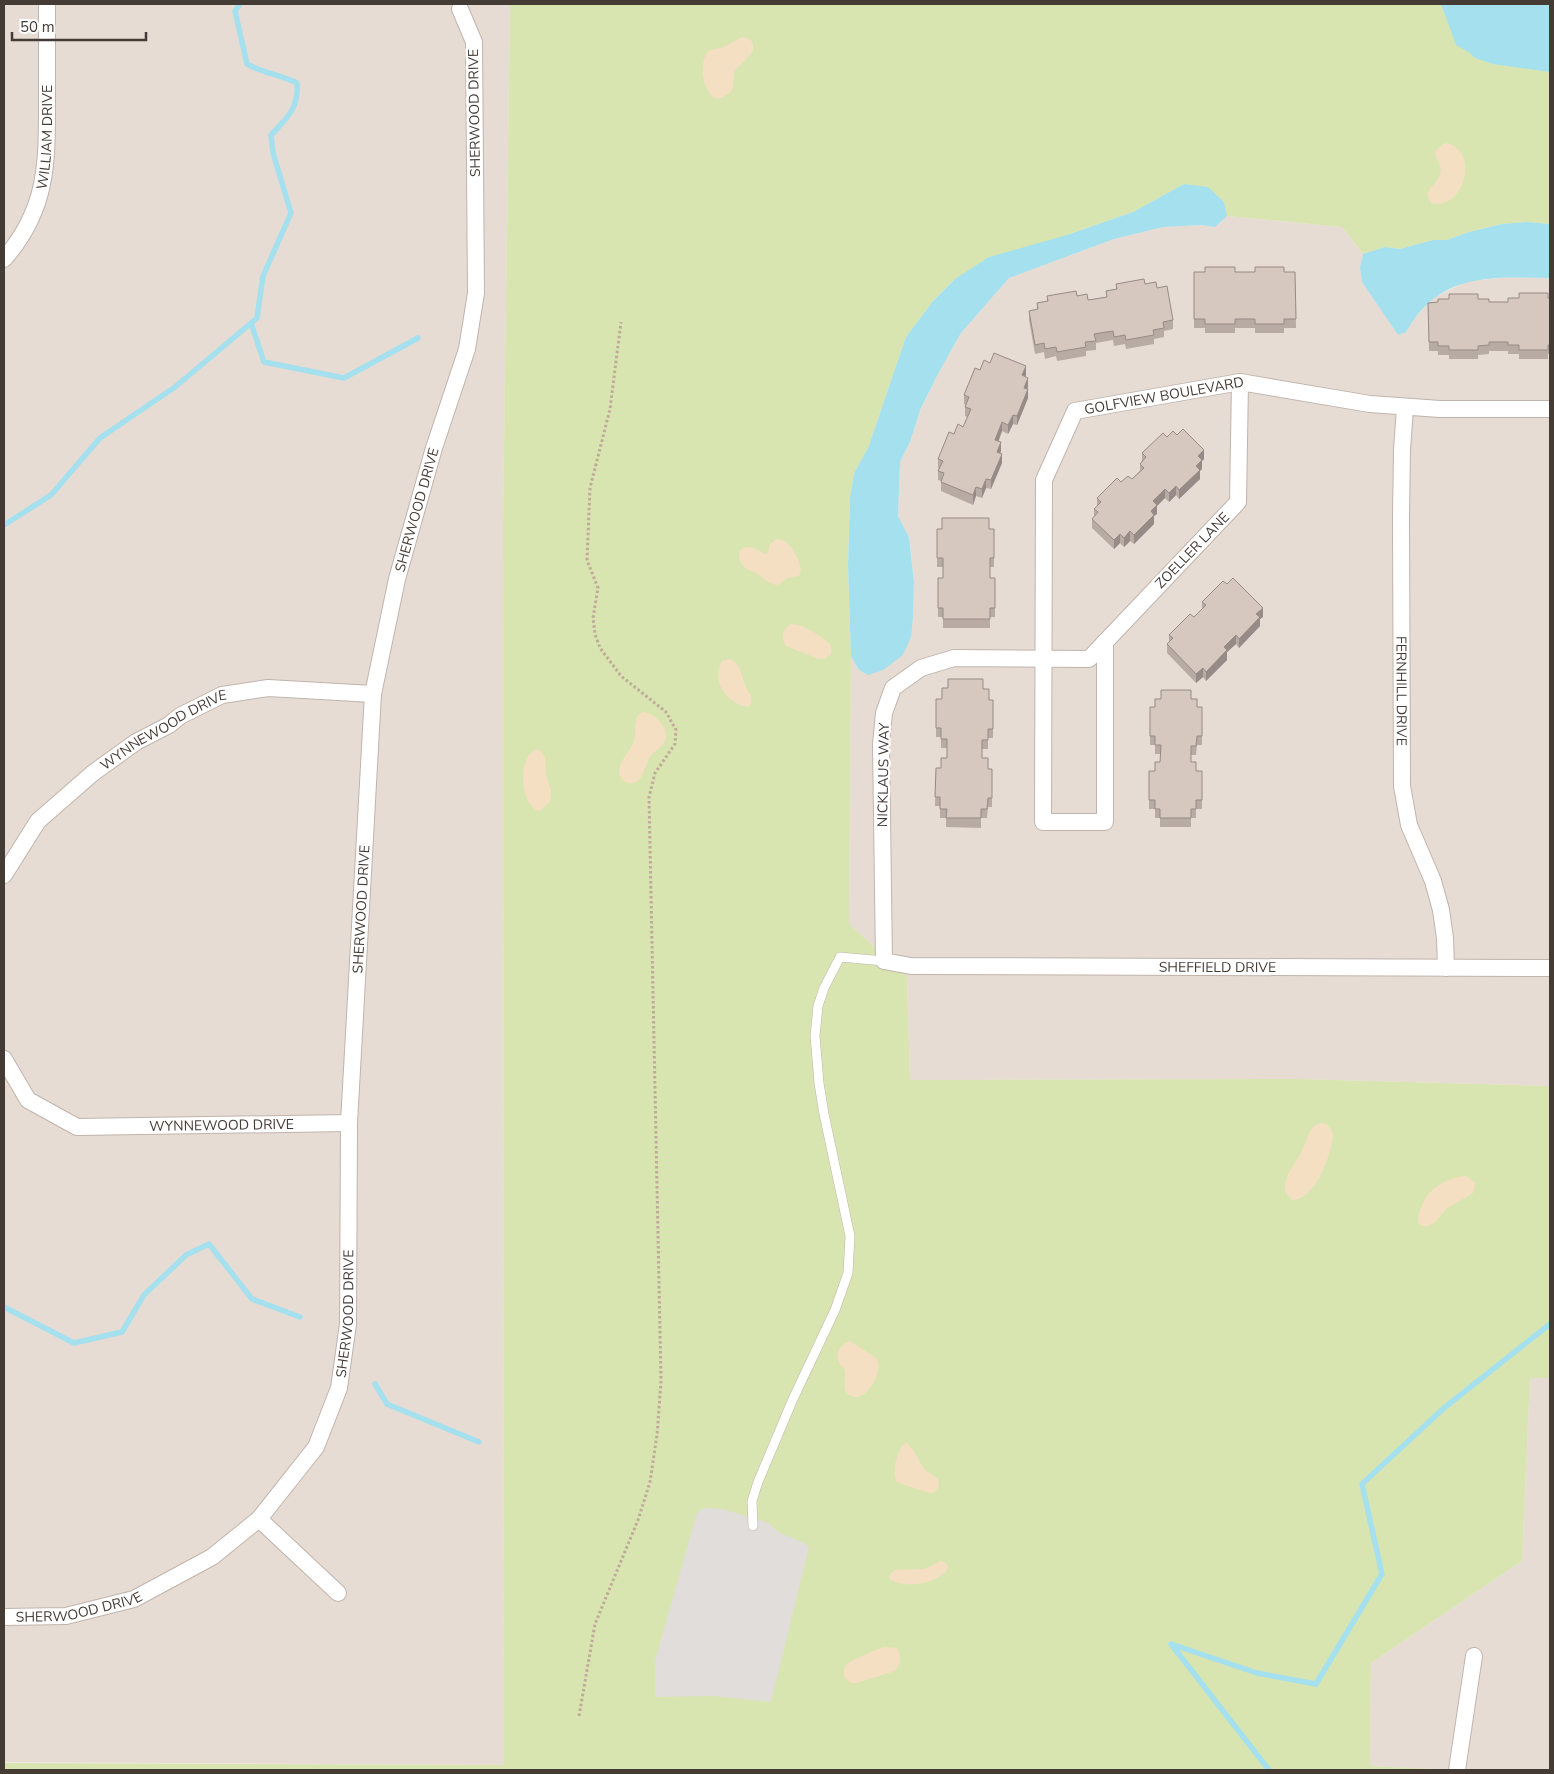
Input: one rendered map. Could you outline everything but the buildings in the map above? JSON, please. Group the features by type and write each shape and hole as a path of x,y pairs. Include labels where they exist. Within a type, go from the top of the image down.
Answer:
{"street":[{"name":"WILLIAM DRIVE","path":"4,259 30,224 40,195 46,161 46,4"},
{"name":"SHERWOOD DRIVE","path":"4,1617 66,1616 134,1599 212,1557 259,1519 316,1447 339,1388 348,1324 349,1123 373,694 397,579 434,448 467,349 476,293 474,42 460,9"},
{"name":"GOLFVIEW BOULEVARD","path":"1105,642 1105,822 1043,822 1044,480 1075,411 1240,382 1370,404 1440,409 1550,409"},
{"name":"ZOELLER LANE","path":"1043,659 1089,659 1238,502 1240,382"},
{"name":"FERNHILL DRIVE","path":"1405,407 1401,517 1402,786 1408,825 1433,881 1441,910 1445,938 1446,968"},
{"name":"NICKLAUS WAY","path":"884,961 881,744 884,713 893,688 921,668 954,658 1043,659"},
{"name":"WYNNEWOOD DRIVE","path":"4,875 38,821 93,772 136,742 169,725 180,716 222,695 268,688 373,694"},
{"name":"SHEFFIELD DRIVE","path":"884,961 911,966 1550,968"},
{"name":"WYNNEWOOD DRIVE","path":"4,1059 28,1100 77,1127 349,1123"},
{"path":"259,1519 338,1593"},
{"path":"1457,1770 1474,1656"}],"lane":[{"path":"753,1526 752,1501 758,1482 793,1399 836,1310 845,1286 850,1262 850,1236 819,1083 815,1036 818,1006 824,988 840,957 884,961"}],"path":[{"path":"579,1716 595,1624 638,1520 650,1482 657,1435 661,1381 649,797 655,773 672,749 677,735 674,724 666,712 621,676 600,648 595,634 593,618 598,588 587,560 590,488 610,409 621,322"}],"shaded area":[{"path":"4,4 510,4 503,522 504,1765 4,1762"},
{"path":"1227,216 1342,227 1363,254 1360,267 1362,282 1398,335 1406,332 1413,320 1433,298 1470,281 1511,277 1550,278 1550,1086 1298,1079 910,1080 907,976 849,924 851,656 859,670 913,617 914,582 909,537 898,516 900,462 910,442 921,409 939,372 961,333 1009,278 1114,239 1163,227 1201,225 1215,227"},
{"path":"1530,1378 1550,1378 1550,1770 1457,1770 1370,1766 1371,1663 1522,1561"},
{"path":"703,1508 722,1509 769,1523 778,1532 809,1547 771,1702 713,1696 655,1697 655,1661 697,1513"}],"green space":[{"path":"510,4 1550,4 1550,224 1527,222 1502,224 1469,232 1447,240 1433,240 1400,249 1385,247 1363,254 1342,227 1227,216 1224,202 1184,184 1133,212 1067,235 955,279 933,301 906,337 868,448 854,473 850,498 848,566 851,656 849,924 907,976 910,1080 1298,1079 1550,1086 1550,1378 1530,1378 1522,1561 1371,1663 1370,1766 1457,1770 4,1770 4,1763 504,1765 503,522"}],"sand":[{"path":"742,37 748,38 752,42 752,51 734,72 731,92 721,98 714,98 704,82 703,62 705,56 708,51 724,47"},
{"path":"1447,143 1457,149 1463,158 1465,168 1464,180 1452,198 1442,203 1431,203 1427,194 1439,177 1441,170 1435,151"},
{"path":"776,539 786,542 790,546 796,555 801,570 799,576 787,578 778,585 769,583 744,567 739,555 743,548 747,547 764,554 768,553 770,544"},
{"path":"791,624 806,628 823,639 831,646 831,654 824,659 819,659 786,646 783,634"},
{"path":"730,659 738,665 745,686 751,695 751,705 748,707 740,705 727,696 720,683 718,676 722,661"},
{"path":"642,712 651,715 660,722 666,736 664,743 649,758 639,779 636,782 629,783 622,779 619,769 634,741 636,721"},
{"path":"536,750 541,751 545,757 546,775 551,791 550,802 540,811 533,808 528,801 523,782 526,762 530,754"},
{"path":"1317,1124 1328,1125 1333,1134 1326,1163 1316,1184 1309,1192 1301,1198 1293,1200 1287,1195 1285,1182 1311,1130"},
{"path":"1464,1176 1475,1183 1472,1194 1447,1208 1435,1222 1426,1227 1419,1224 1420,1210 1429,1193 1451,1179"},
{"path":"850,1341 876,1358 878,1364 878,1371 871,1387 866,1393 859,1396 853,1396 846,1392 845,1371 838,1360 839,1350 846,1342"},
{"path":"906,1442 924,1469 938,1479 939,1487 933,1493 897,1482 895,1477 896,1461 900,1450"},
{"path":"941,1561 946,1563 948,1568 944,1574 920,1584 902,1584 889,1578 890,1574 895,1570 924,1569"},
{"path":"884,1647 897,1648 900,1660 895,1671 856,1683 851,1683 844,1677 846,1665"}],"water":[{"path":"1441,4 1550,4 1550,72 1493,64 1475,58 1456,45"},
{"path":"1184,184 1208,187 1224,202 1227,216 1215,227 1201,225 1163,227 1114,239 1009,278 961,333 921,408 910,442 900,462 898,516 909,537 914,582 911,637 903,655 883,670 868,675 859,670 851,656 848,566 850,498 854,473 868,448 906,337 933,301 955,279 989,257 1067,235 1133,212"},
{"path":"1527,222 1550,224 1550,278 1487,279 1468,282 1451,288 1434,298 1419,312 1406,332 1398,335 1362,282 1360,267 1363,254 1385,247 1400,249 1433,240 1447,240 1469,232 1502,224"}],"waterway":[{"path":"4,525 51,495 100,438 175,387 257,318 263,276 291,213 273,153 271,135 291,112 296,99 297,83 247,64 235,11 240,4"},
{"path":"251,323 264,362 344,378 418,338"},
{"path":"4,1307 74,1343 122,1332 144,1295 186,1255 209,1244 252,1299 300,1317"},
{"path":"1269,1770 1171,1644 1257,1673 1316,1684 1382,1574 1362,1484 1444,1408 1550,1324"},
{"path":"375,1384 387,1404 479,1442"}]}
